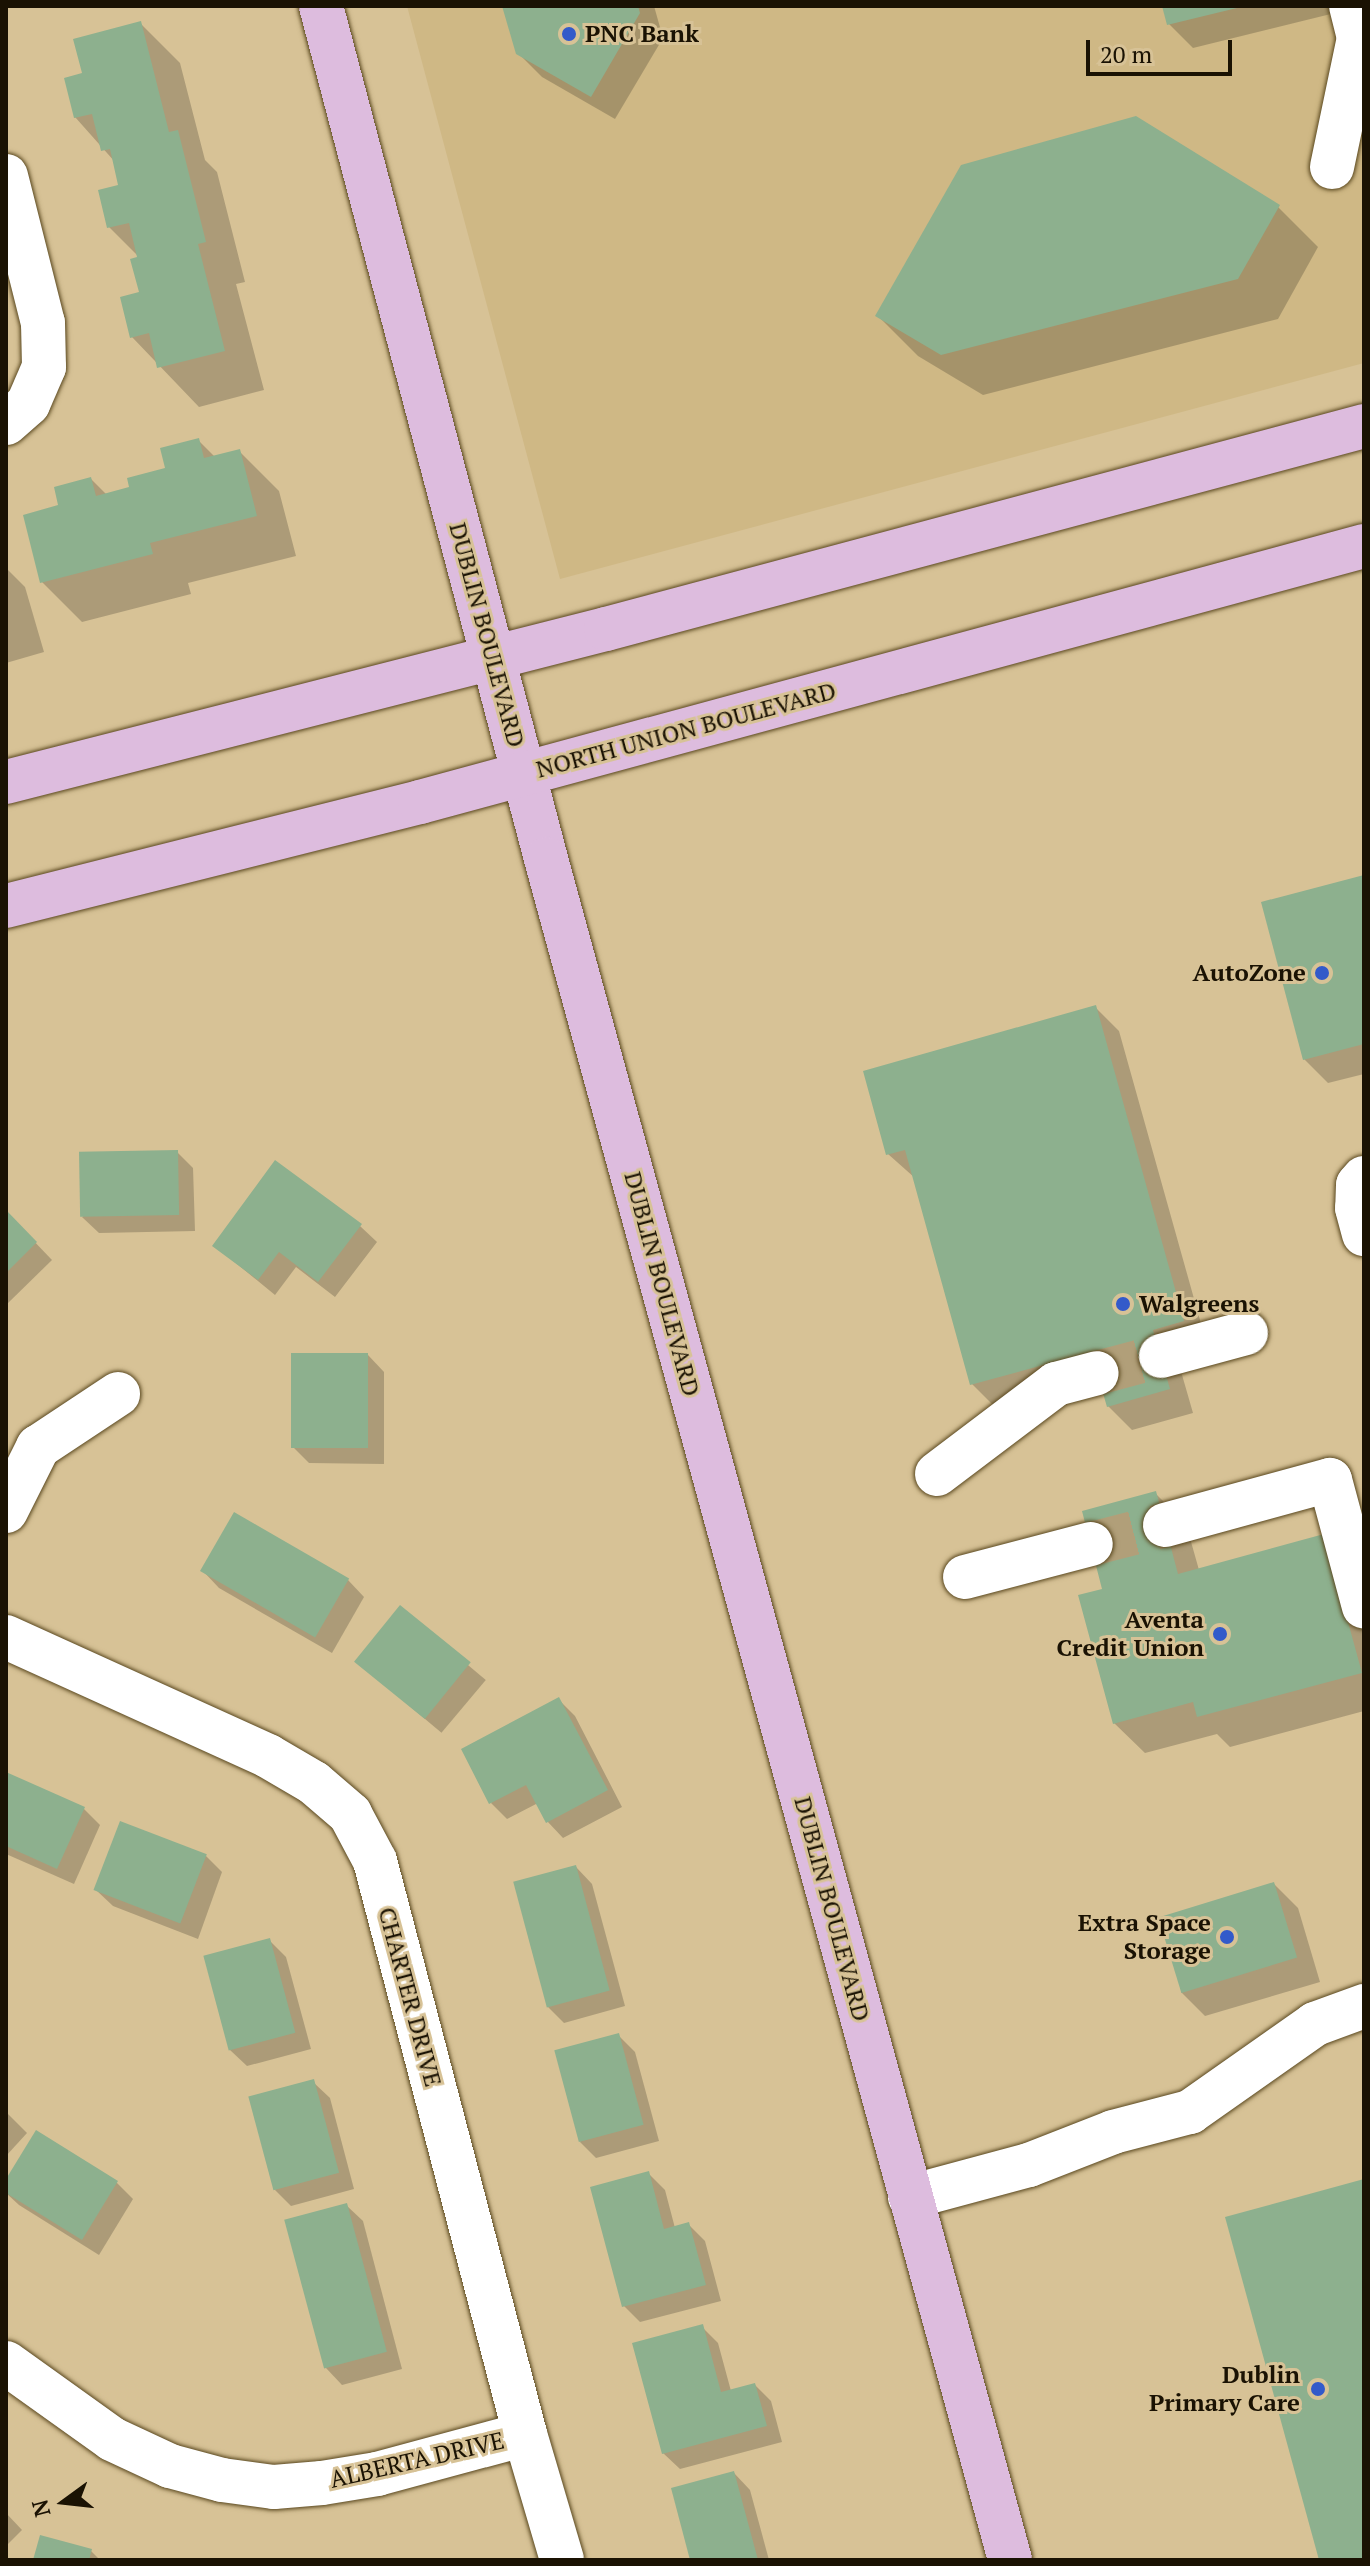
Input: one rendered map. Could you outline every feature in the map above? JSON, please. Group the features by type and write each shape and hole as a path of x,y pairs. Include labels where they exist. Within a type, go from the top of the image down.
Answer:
{"main road":[{"name":"DUBLIN BOULEVARD","path":"321,6 524,774 1010,2560"},
{"path":"6,782 494,659 1364,426"},
{"name":"NORTH UNION BOULEVARD","path":"6,906 524,774 1364,546"}],"street":[{"path":"1332,167 1359,38 1351,6"},
{"path":"6,176 43,323 44,367 28,404 6,423"},
{"path":"1364,1178 1358,1185 1357,1208 1364,1234"},
{"path":"1161,1356 1246,1333"},
{"path":"937,1474 1056,1384 1097,1373"},
{"path":"6,1511 38,1447 118,1394"},
{"path":"1165,1525 1330,1480 1364,1607"},
{"path":"965,1577 1091,1544"},
{"name":"CHARTER DRIVE","path":"6,1637 268,1756 314,1783 350,1814 375,1861 525,2434 562,2560"},
{"path":"910,2197 1029,2165 1113,2132 1190,2112 1315,2024 1364,2006"},
{"name":"ALBERTA DRIVE","path":"6,2363 112,2439 170,2466 222,2480 274,2487 322,2483 377,2474 525,2434"}],"shaded area":[{"path":"407,6 1364,6 1364,363 560,579"}],"building":[{"name":"PNC Bank","path":"502,6 638,6 640,13 591,97 516,54"},
{"path":"1162,6 1241,6 1241,7 1167,25"},
{"path":"141,21 169,132 178,130 206,242 198,244 225,351 157,368 149,333 130,338 120,297 139,292 130,259 137,257 129,223 107,228 98,190 118,185 110,149 101,151 92,114 74,118 64,78 82,73 73,39"},
{"path":"1136,116 1280,205 1238,279 941,355 875,316 961,165"},
{"path":"199,438 204,458 240,449 257,516 150,543 153,554 40,583 23,515 58,505 54,487 91,477 96,496 129,487 127,478 165,468 160,448"},
{"name":"AutoZone","path":"1364,875 1364,1044 1303,1060 1261,902"},
{"name":"Walgreens","path":"1096,1005 1184,1321 1153,1330 1170,1389 1107,1407 1091,1352 970,1385 905,1150 886,1155 863,1071"},
{"path":"178,1150 179,1215 80,1217 79,1152"},
{"path":"275,1160 362,1224 318,1282 279,1252 258,1280 212,1246"},
{"path":"6,1210 37,1242 6,1273"},
{"path":"291,1353 368,1353 368,1448 291,1448"},
{"name":"Aventa Credit Union","path":"1156,1491 1178,1574 1324,1534 1362,1673 1197,1717 1193,1702 1113,1724 1078,1595 1102,1589 1082,1511"},
{"path":"234,1512 349,1578 315,1637 200,1571"},
{"path":"400,1605 471,1662 425,1719 354,1662"},
{"path":"559,1697 608,1790 546,1823 526,1785 489,1804 461,1749"},
{"path":"6,1772 85,1807 57,1869 6,1846"},
{"path":"120,1821 207,1854 180,1923 93,1890"},
{"path":"576,1865 610,1991 547,2007 513,1882"},
{"name":"Extra Space Storage","path":"1274,1882 1297,1958 1181,1993 1158,1917"},
{"path":"270,1938 295,2033 229,2051 203,1956"},
{"path":"619,2033 644,2125 579,2142 554,2050"},
{"path":"314,2079 339,2173 273,2190 248,2097"},
{"path":"36,2130 118,2181 82,2240 6,2193 6,2179"},
{"path":"649,2171 664,2229 689,2222 706,2285 622,2307 590,2187"},
{"name":"Dublin Primary Care","path":"1364,2179 1364,2560 1319,2560 1225,2217"},
{"path":"347,2203 387,2352 324,2369 284,2220"},
{"path":"703,2324 721,2392 755,2383 767,2426 662,2454 632,2343"},
{"path":"734,2471 758,2560 690,2560 671,2488"},
{"path":"40,2535 92,2549 89,2560 33,2560"}],"tunnel":[{"path":"1097,1373 1161,1356"},
{"path":"1091,1544 1165,1525"}],"place":[{"name":"PNC Bank","path":"569,34"},
{"name":"AutoZone","path":"1322,973"},
{"name":"Walgreens","path":"1123,1304"},
{"name":"Aventa Credit Union","path":"1220,1634"},
{"name":"Extra Space Storage","path":"1227,1937"},
{"name":"Dublin Primary Care","path":"1318,2389"}]}
